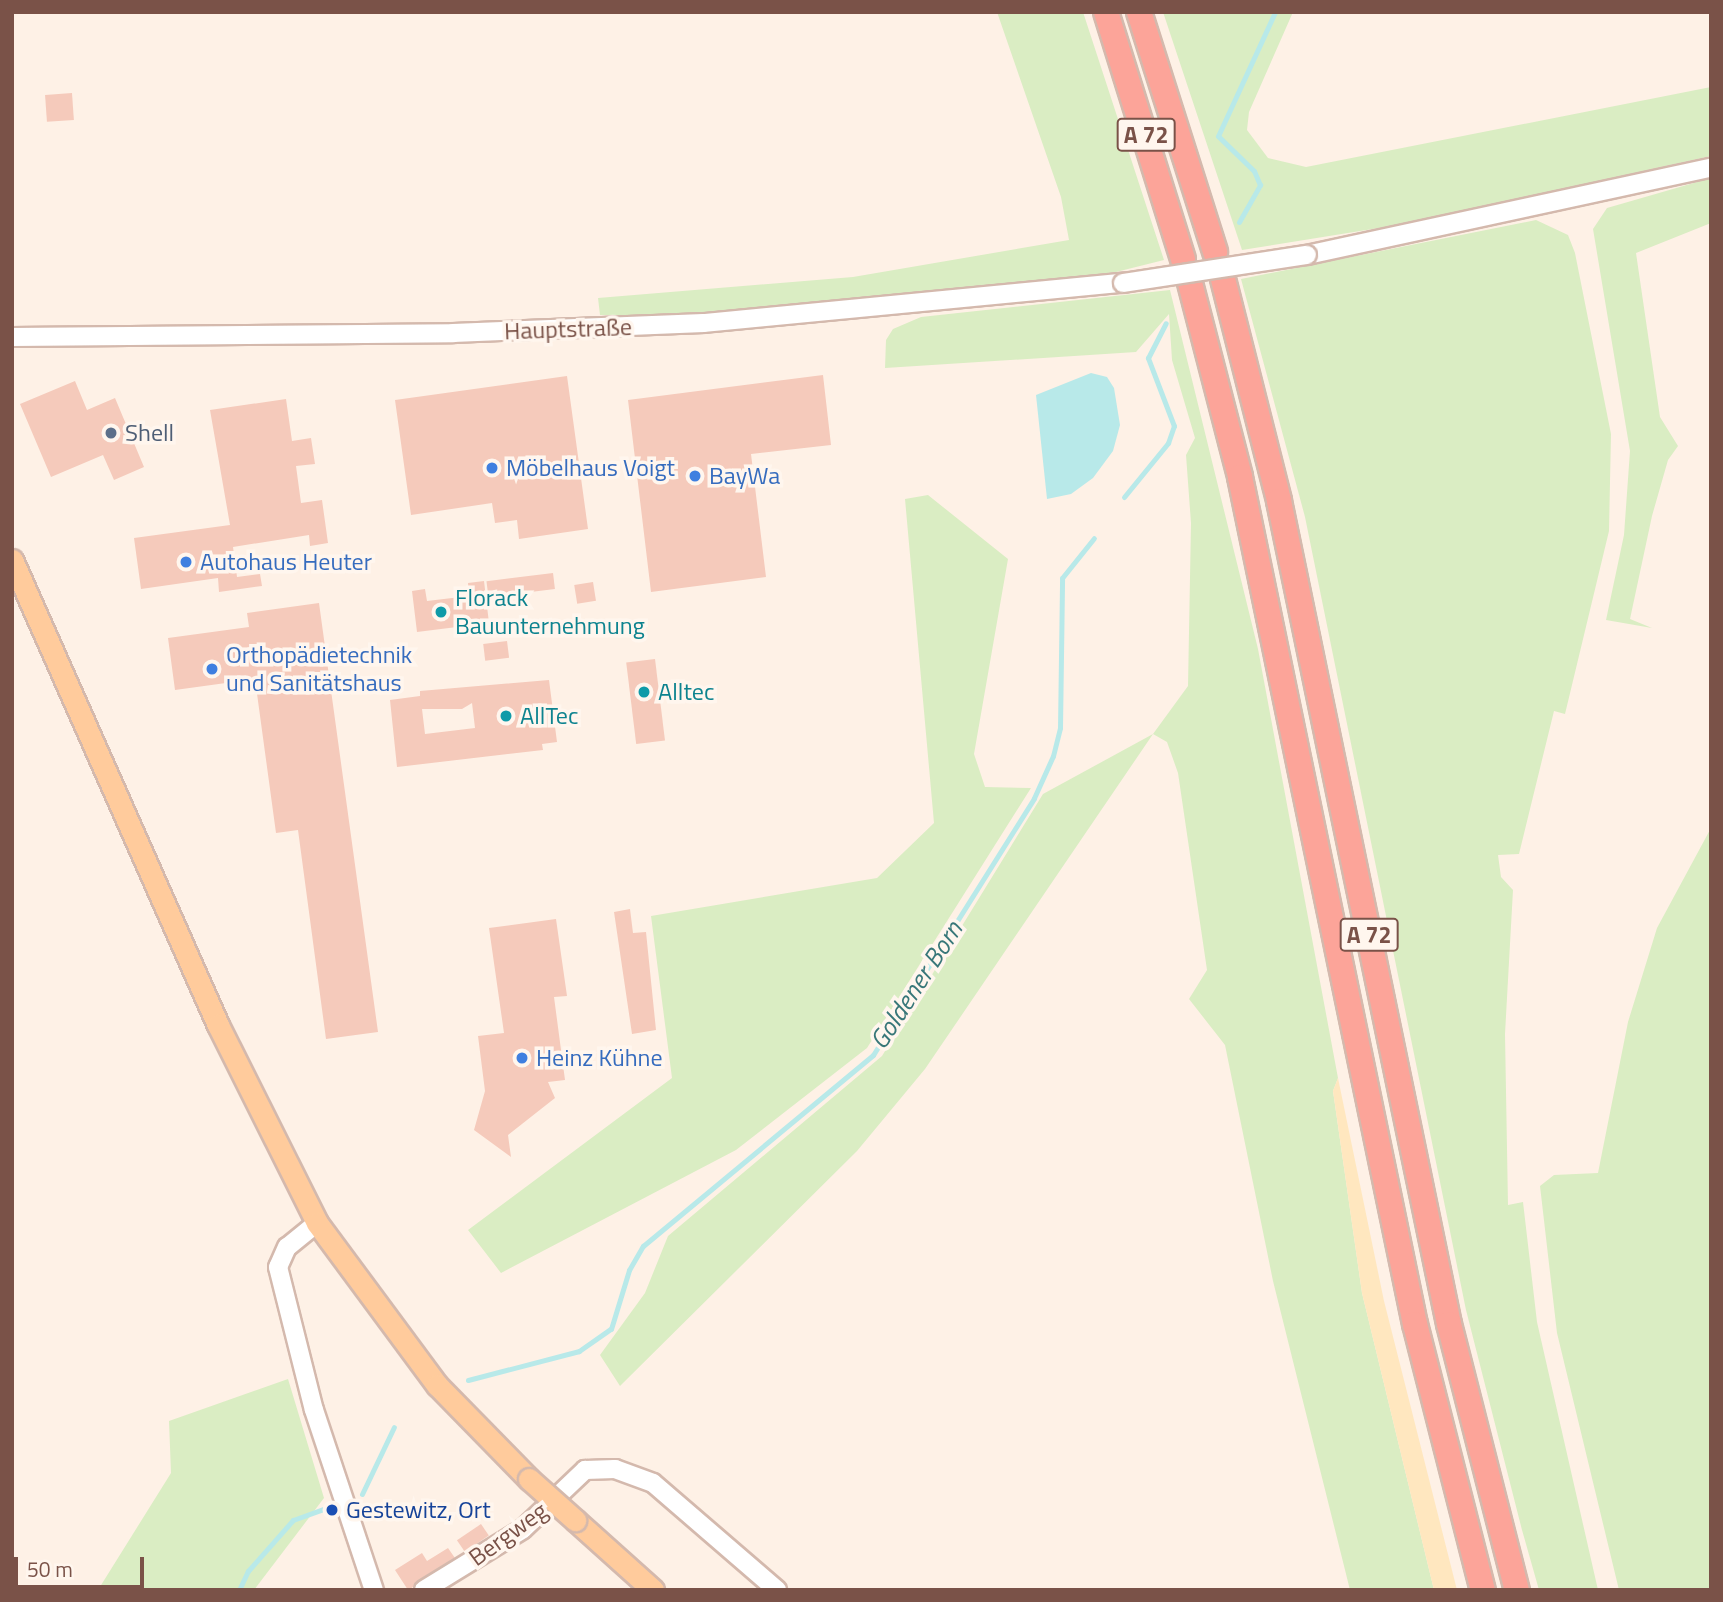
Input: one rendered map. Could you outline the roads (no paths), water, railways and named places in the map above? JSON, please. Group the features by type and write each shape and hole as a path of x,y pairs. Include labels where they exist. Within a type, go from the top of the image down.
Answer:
{"highway":[{"name":"A 72","path":"1106,12 1183,259"},
{"name":"A 72","path":"1139,12 1215,252"},
{"name":"A 72","path":"1223,279 1279,501 1449,1324 1517,1590"},
{"name":"A 72","path":"1190,284 1260,567 1415,1324 1483,1590"}],"main road":[{"path":"12,560 218,1026 317,1223 429,1375 529,1479 653,1590"}],"street":[{"name":"Hauptstraße","path":"12,337 453,333 692,324 1123,283 1307,255 1711,168"},
{"path":"317,1223 287,1247 278,1267 289,1326 374,1590"},
{"name":"Bergweg","path":"424,1590 523,1529 585,1471 615,1469 653,1483 777,1590"}],"water":[{"path":"1091,373 1107,377 1114,388 1120,425 1113,451 1093,478 1071,494 1047,499 1036,395"}],"waterway":[{"name":"Goldener Born","path":"1239,222 1260,185 1254,171 1218,136 1275,12"},
{"name":"Goldener Born","path":"1124,497 1168,443 1174,426 1148,358 1166,323"},
{"name":"Goldener Born","path":"468,1380 579,1351 611,1329 629,1270 643,1246 873,1055 1034,798 1053,756 1060,728 1062,578 1094,538"},
{"name":"Goldener Born","path":"362,1494 394,1427"},
{"name":"Goldener Born","path":"239,1590 248,1571 293,1520 323,1509"}],"place":[{"name":"Shell","path":"111,433"},
{"name":"Möbelhaus Voigt","path":"492,468"},
{"name":"BayWa","path":"695,476"},
{"name":"Autohaus Heuter","path":"186,562"},
{"name":"Florack Bauunternehmung","path":"441,612"},
{"name":"Orthopädietechnik und Sanitätshaus","path":"212,669"},
{"name":"Alltec","path":"644,692"},
{"name":"AllTec","path":"506,716"},
{"name":"Heinz Kühne","path":"522,1058"},
{"name":"Gestewitz, Ort","path":"332,1510"}]}
